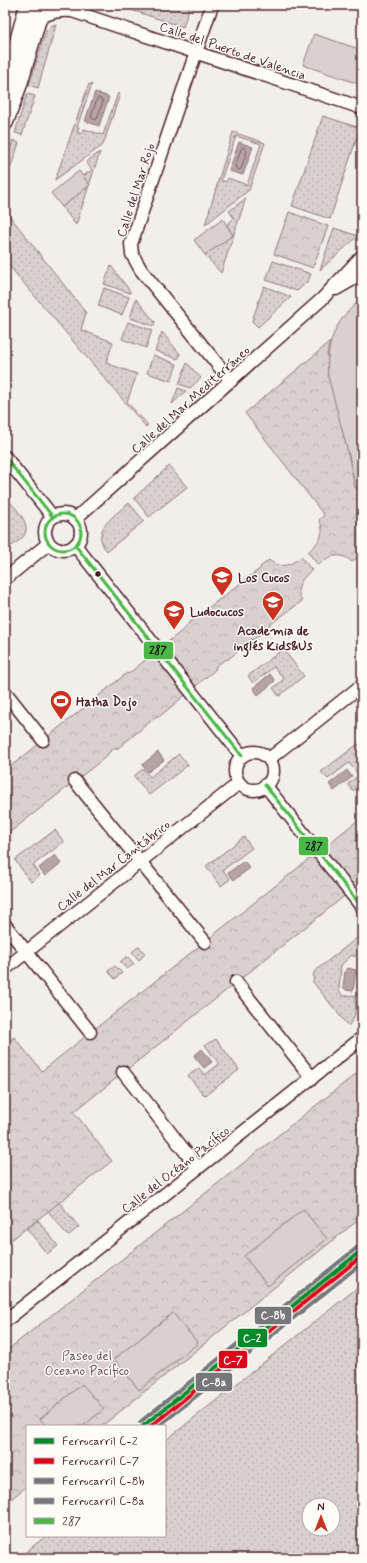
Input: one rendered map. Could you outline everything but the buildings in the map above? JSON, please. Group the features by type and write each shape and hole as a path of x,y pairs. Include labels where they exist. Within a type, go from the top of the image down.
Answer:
{"street":[{"path":"5,88 28,5"},
{"name":"Calle del Mar Rojo","path":"212,5 131,244 131,250 141,270 231,381"},
{"name":"Calle del Puerto de Valencia","path":"40,12 50,12 68,8 362,108"},
{"path":"5,122 40,12"},
{"name":"Calle del Mar Mediterráneo","path":"75,519 322,298 362,256"},
{"name":"Calle del Mar Mediterráneo","path":"322,298 362,274"},
{"path":"5,457 53,517"},
{"path":"65,514 75,519 79,524 81,535 75,545 64,550 53,547 49,543 45,532 46,527 53,517 65,514"},
{"path":"5,579 49,543"},
{"path":"75,545 242,756"},
{"path":"268,759 362,685"},
{"path":"5,692 43,740"},
{"path":"253,752 264,755 268,759 271,764 272,775 266,785 254,790 239,783 235,772 235,766 242,756 253,752"},
{"path":"75,781 205,942"},
{"name":"Calle del Mar Cantábrico","path":"5,969 239,783"},
{"path":"266,785 362,907"},
{"path":"5,925 90,1032"},
{"path":"236,982 312,1078"},
{"name":"Calle del Océano Pacífico","path":"5,1321 362,1038"},
{"path":"123,1072 198,1168"}],"green space":[{"path":"116,5 190,5 183,27"},
{"path":"52,25 56,25 38,88 29,85 46,31"},
{"path":"314,34 362,50 362,85 303,65"},
{"path":"89,84 92,84 77,127 79,127 77,132 82,134 84,129 103,135 118,93 120,94 103,145 55,180"},
{"path":"27,94 35,96 22,135 15,133"},
{"path":"323,116 360,128 330,219 292,206"},
{"path":"233,132 265,143 249,190 205,225","holes":["236,136 261,144 247,185 228,178 226,182 221,180"]},
{"path":"13,140 19,143 6,181 5,167"},
{"path":"100,152 89,184 83,176 92,170 86,162"},
{"path":"79,171 90,185 62,207 51,193"},
{"path":"89,186 76,225 62,207"},
{"path":"246,198 221,273 205,255 232,235 227,225 234,218 229,211"},
{"path":"5,210 86,313 81,330 113,342 106,363 137,374 127,402 148,425 146,427 5,261"},
{"path":"289,212 328,226 313,268 274,254"},
{"path":"223,219 233,235 205,255 194,240"},
{"path":"334,228 358,236 320,270"},
{"path":"273,261 311,274 308,281 297,291 266,280"},
{"path":"111,266 130,291 130,293 104,284"},
{"path":"264,286 291,297 258,327 252,321"},
{"path":"104,288 129,297 122,315 98,306"},
{"path":"136,299 155,322 154,326 130,318"},
{"path":"362,299 362,491 355,487 351,464 328,376 328,353 334,333 339,323 353,306"},
{"path":"128,322 152,330 146,348 122,339"},
{"path":"162,332 180,354 178,359 155,351"},
{"path":"330,342 327,354 355,487 362,491 362,563 358,557 352,562 343,557 335,556 318,565 308,552 318,542 322,534 319,520 324,515 245,413"},
{"path":"153,355 177,364 171,381 147,373"},
{"path":"187,363 201,378 190,388 179,384"},
{"path":"178,388 186,391 172,404"},
{"path":"169,466 187,487 149,517 134,498"},
{"path":"5,496 21,515 26,527 26,532 19,541 5,551"},
{"path":"129,503 144,521 107,551 102,544 102,530 111,519"},
{"path":"301,557 312,570 300,584 299,592 302,601 268,626 269,628 241,647 242,648 227,660 226,659 215,667 216,669 159,717 157,716 117,749 116,747 107,754 107,756 5,836 5,771 189,625 188,623 261,568 260,567 269,560 281,566 289,564"},
{"path":"283,649 304,676 279,696 273,688 284,679 274,667 253,683 248,676"},
{"path":"358,744 362,748 362,784 353,791 348,784 359,775 349,763 328,779 321,772"},
{"path":"179,754 188,765 149,795 134,776 143,769 150,777"},
{"path":"362,817 362,882 74,1112 112,1161 5,1245 5,1044 14,1037 42,1071"},
{"path":"55,830 64,842 33,865 40,875 31,882 15,860"},
{"path":"244,837 252,848 223,870 230,879 221,886 206,866"},
{"path":"358,937 362,944 362,952 354,957 352,955 341,965 339,990 343,996 355,995 355,1012 353,1019 348,1026 313,982 314,972"},
{"path":"139,946 145,954 139,960 132,952"},
{"path":"127,956 134,964 127,969 120,962"},
{"path":"115,966 122,973 115,979 108,971"},
{"path":"216,1039 239,1070 206,1095 203,1094 188,1076 199,1068 205,1075 219,1064 205,1045"},
{"name":"Paseo del Oceano Pacífico","path":"362,1069 362,1217 103,1425 26,1425 26,1487 5,1504 5,1352"},
{"path":"59,1202 79,1227 68,1236 48,1211"},
{"path":"303,1209 327,1239 268,1286 244,1256"},
{"path":"38,1220 58,1246 47,1254 27,1229"},
{"path":"362,1284 362,1558 18,1558 45,1537 166,1537 166,1440"},
{"path":"173,1313 198,1343 139,1390 114,1359"},
{"path":"82,1384 104,1409 84,1425 45,1425 40,1419"}],"water":[{"path":"95,92 109,97 99,126 85,121"},
{"path":"239,142 253,147 243,175 229,171"},
{"path":"270,674 275,681 258,695 253,688"},
{"path":"158,752 164,760 148,772 142,765"},
{"path":"347,770 352,777 334,791 329,784"},
{"path":"55,855 61,863 45,876 39,868"},
{"path":"244,861 250,868 234,880 228,873"},
{"path":"348,968 356,970 353,991 346,990 343,987 345,971"},
{"path":"202,1049 212,1062 204,1068 194,1056"}],"rail line":[{"name":"C-8b","path":"140,1422 359,1246"},
{"name":"C-2","path":"144,1425 362,1250"},
{"name":"C-7","path":"152,1425 362,1256"},
{"name":"C-8a","path":"160,1425 362,1263"}],"transit line":[{"name":"287","path":"5,457 53,517"},
{"name":"287","path":"63,514 76,519 81,532 76,545 63,550 50,545 45,532 50,519 63,514"},
{"name":"287","path":"75,545 242,756"},
{"name":"287","path":"265,785 362,907"}],"place":[{"name":"Los Cucos","path":"222,596"},
{"name":"Academia de inglés Kids&Us","path":"273,622"},
{"name":"Ludocucos","path":"174,630"},
{"name":"Hatha Dojo","path":"61,720"}]}
